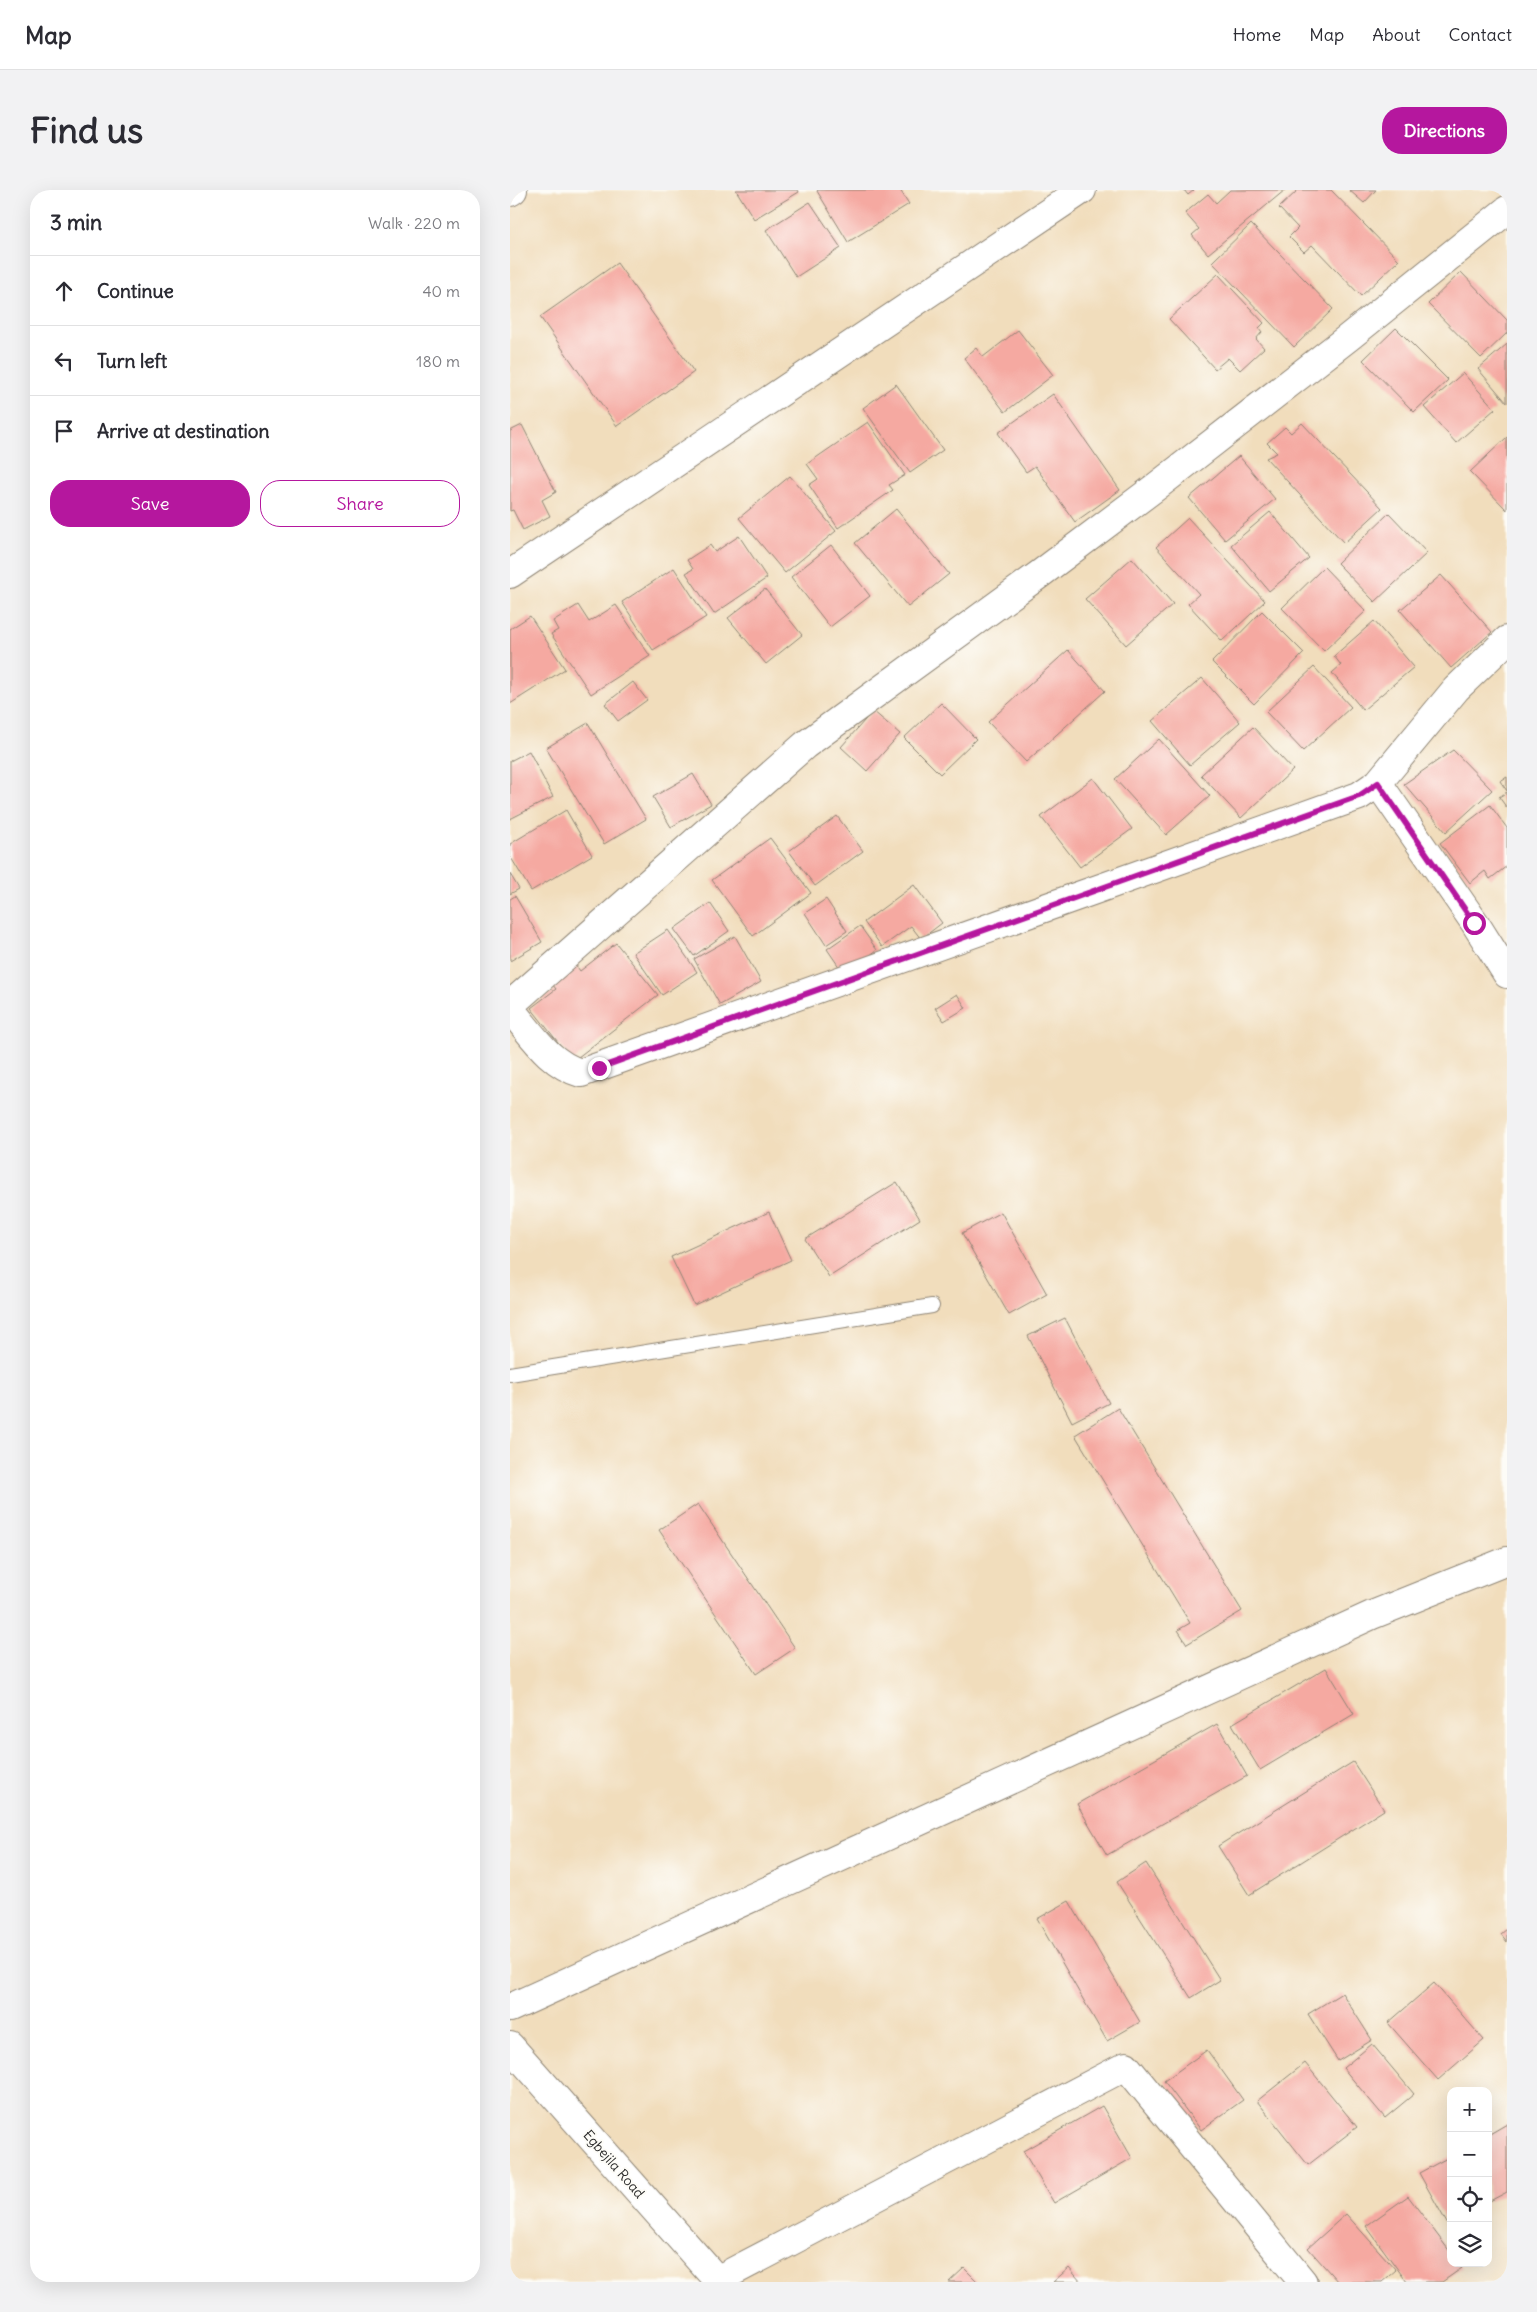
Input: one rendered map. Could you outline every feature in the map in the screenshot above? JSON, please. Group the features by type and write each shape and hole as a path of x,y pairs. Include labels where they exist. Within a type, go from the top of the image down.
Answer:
{"street":[{"path":"510,574 1082,190"},
{"path":"1498,190 1507,199"},
{"path":"510,1005 805,745 1157,486 1350,337 1507,210"},
{"path":"510,1009 554,1060 567,1069 581,1073 1359,796 1378,783 1456,688 1507,640"},
{"path":"1378,783 1507,974"},
{"path":"510,2008 1372,1615 1507,1561"},
{"name":"Egbejila Road","path":"510,2046 718,2281"},
{"path":"718,2281 1126,2066 1303,2282"}],"lane":[{"path":"510,1374 932,1306"}],"building":[{"path":"736,190 798,190 799,192 754,219"},
{"path":"818,190 900,190 909,204 848,242"},
{"path":"1184,190 1194,190 1188,195"},
{"path":"1230,190 1285,190 1208,254 1192,235 1199,229 1185,213 1208,194 1216,203"},
{"path":"1298,190 1331,190 1399,260 1361,296 1312,245 1304,252 1289,237 1298,228 1279,208"},
{"path":"1349,190 1376,190 1364,203"},
{"path":"810,202 841,248 796,277 766,230"},
{"path":"1251,224 1333,309 1294,347 1212,262"},
{"path":"617,263 694,372 617,426 540,317"},
{"path":"1461,272 1507,320 1507,333 1481,358 1428,304"},
{"path":"1218,274 1264,323 1259,328 1262,332 1256,339 1264,348 1240,370 1228,358 1215,369 1169,319"},
{"path":"1396,328 1448,380 1414,412 1363,360"},
{"path":"1018,330 1053,375 1005,412 964,358 976,348 983,357"},
{"path":"1507,344 1507,403 1478,369"},
{"path":"1463,373 1495,409 1456,443 1424,407"},
{"path":"896,384 943,450 910,473 863,408"},
{"path":"1053,394 1120,490 1075,522 1035,466 1026,472 998,433"},
{"path":"868,422 905,475 889,485 893,490 838,528 809,485 818,479 807,464"},
{"path":"1302,423 1382,508 1344,543 1266,458 1277,453 1267,443 1285,427 1291,433"},
{"path":"522,425 556,492 542,500 550,516 523,530 513,510 510,511 510,431"},
{"path":"1507,437 1507,510 1470,472"},
{"path":"1239,456 1275,499 1225,540 1189,498"},
{"path":"790,476 836,531 785,573 739,518"},
{"path":"896,509 949,574 908,607 855,543"},
{"path":"1270,512 1309,558 1269,591 1231,545"},
{"path":"1389,513 1427,553 1375,602 1337,563"},
{"path":"1188,518 1265,601 1222,641 1188,604 1199,594 1156,547"},
{"path":"739,536 767,578 714,614 686,573 693,569 687,560 710,545 715,552"},
{"path":"831,545 870,596 830,627 791,577"},
{"path":"1132,558 1173,604 1126,645 1085,599"},
{"path":"1324,567 1366,611 1324,651 1282,608"},
{"path":"674,568 706,617 653,650 622,602"},
{"path":"1441,575 1492,632 1451,668 1400,610"},
{"path":"765,589 802,635 766,664 728,618"},
{"path":"578,605 589,622 616,605 650,656 591,694 551,634 558,630 553,621"},
{"path":"1262,611 1304,653 1254,704 1212,662"},
{"path":"530,616 565,669 510,704 510,629"},
{"path":"1374,621 1414,667 1363,710 1332,673 1341,665 1334,656"},
{"path":"1068,650 1105,691 1026,762 988,722"},
{"path":"1314,667 1351,707 1303,751 1266,712"},
{"path":"1202,678 1240,722 1190,765 1152,721"},
{"path":"633,682 647,700 618,721 605,704"},
{"path":"941,703 976,739 940,774 904,738"},
{"path":"873,711 900,734 867,771 841,747"},
{"path":"588,723 646,819 604,844 546,748"},
{"path":"1253,727 1293,770 1241,818 1201,775"},
{"path":"1159,739 1210,796 1166,835 1115,779"},
{"path":"1453,750 1492,790 1446,832 1404,784"},
{"path":"529,751 553,797 510,819 510,761"},
{"path":"693,774 711,804 671,827 653,797"},
{"path":"1507,777 1507,791 1500,781"},
{"path":"1093,778 1132,829 1080,867 1041,817"},
{"path":"1507,792 1507,808 1499,797"},
{"path":"1490,805 1507,828 1507,866 1490,879 1485,871 1470,883 1440,843"},
{"path":"566,810 592,855 531,891 510,856 510,844"},
{"path":"837,816 863,851 815,886 789,851"},
{"path":"770,838 811,893 753,936 712,880"},
{"path":"510,874 519,889 510,894"},
{"path":"914,885 942,923 921,939 911,926 882,947 864,922"},
{"path":"515,896 542,942 510,961 510,899"},
{"path":"826,899 847,931 826,945 805,913"},
{"path":"710,903 729,931 694,956 674,929"},
{"path":"860,926 877,950 844,974 827,949"},
{"path":"668,930 697,972 662,995 633,953"},
{"path":"735,936 761,982 720,1005 694,959"},
{"path":"616,943 658,995 573,1061 531,1008 556,989 549,980 573,961 580,971"},
{"path":"957,994 966,1008 944,1021 935,1008"},
{"path":"897,1182 920,1219 829,1277 805,1239"},
{"path":"769,1212 791,1260 694,1305 671,1257"},
{"path":"1001,1212 1047,1294 1009,1315 962,1233"},
{"path":"1065,1318 1109,1403 1072,1422 1028,1336"},
{"path":"1118,1408 1242,1611 1187,1644 1178,1630 1190,1623 1075,1435"},
{"path":"698,1504 795,1648 756,1674 659,1530"},
{"path":"1326,1668 1354,1714 1260,1770 1232,1724"},
{"path":"1217,1724 1247,1776 1107,1855 1077,1804"},
{"path":"1353,1762 1384,1810 1249,1895 1218,1846"},
{"path":"1146,1863 1220,1980 1191,1998 1117,1882"},
{"path":"1069,1901 1140,2022 1107,2041 1037,1919"},
{"path":"1507,1929 1507,1942 1501,1934"},
{"path":"1434,1983 1484,2040 1438,2080 1388,2023"},
{"path":"1342,1993 1372,2040 1338,2061 1308,2014"},
{"path":"1372,2044 1414,2094 1385,2118 1343,2068"},
{"path":"1207,2050 1243,2100 1201,2130 1164,2081"},
{"path":"1305,2063 1357,2127 1308,2165 1257,2101"},
{"path":"1102,2106 1132,2158 1054,2203 1023,2151"},
{"path":"1507,2124 1507,2192 1492,2200 1492,2177 1492,2133"},
{"path":"1447,2158 1447,2223 1419,2173"},
{"path":"1408,2196 1447,2248 1447,2267 1462,2268 1442,2282 1407,2282 1366,2226"},
{"path":"1346,2214 1396,2270 1382,2282 1338,2282 1308,2248"},
{"path":"964,2268 978,2282 949,2282"},
{"path":"1069,2268 1081,2282 1053,2282"}],"route":[{"path":"599,1068 1359,796 1378,783 1474,923"}]}
